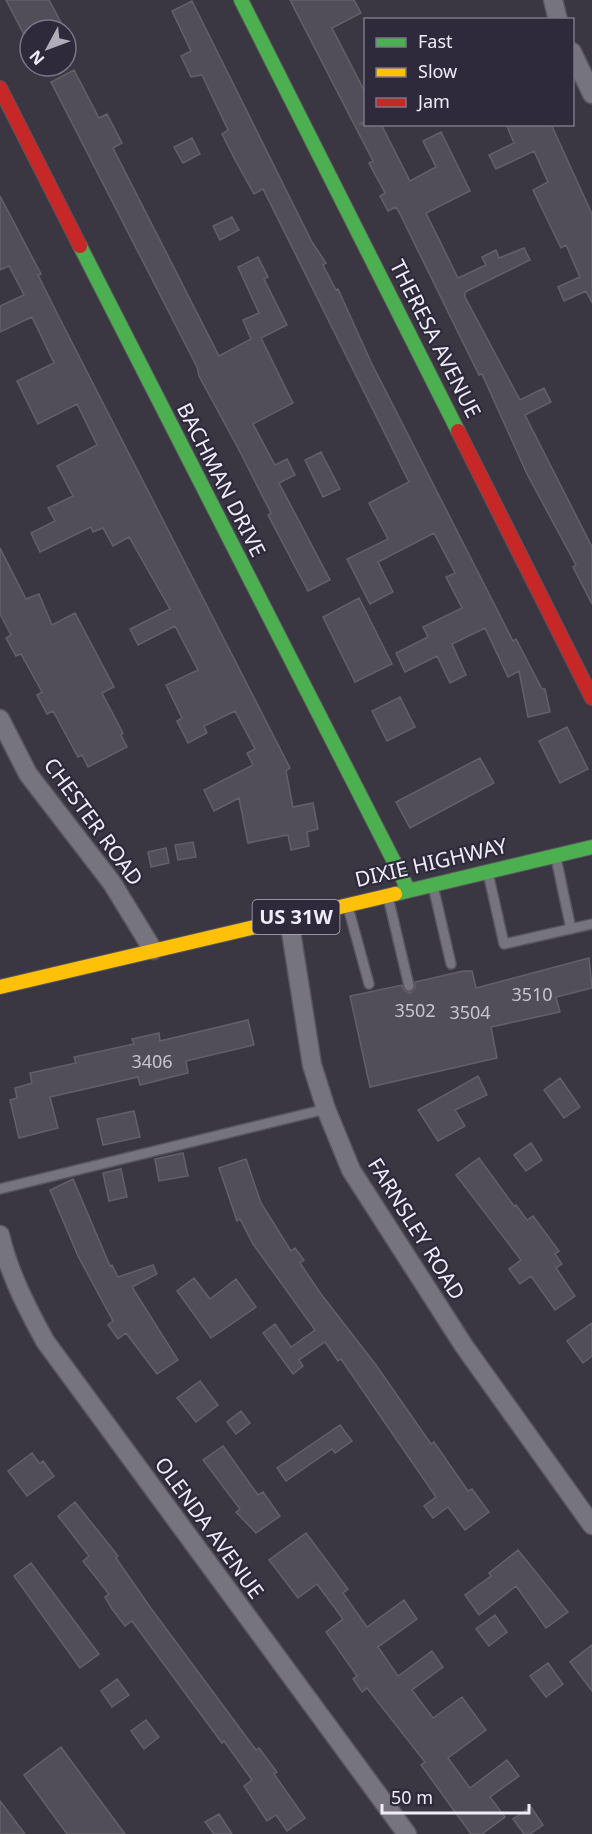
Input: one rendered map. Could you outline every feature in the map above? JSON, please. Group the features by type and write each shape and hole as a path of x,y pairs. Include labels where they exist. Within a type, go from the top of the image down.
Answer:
{"street":[{"name":"THERESA AVENUE","path":"241,0 592,698"},
{"path":"553,0 558,18"},
{"path":"574,54 592,94"},
{"name":"BACHMAN DRIVE","path":"0,88 272,628 408,889"},
{"name":"CHESTER ROAD","path":"0,718 28,774 112,883 153,950"},
{"name":"DIXIE HIGHWAY","path":"0,987 592,847"},
{"name":"FARNSLEY ROAD","path":"289,919 312,1065 326,1109 351,1170 515,1420 592,1525"},
{"name":"OLENDA AVENUE","path":"0,1234 6,1260 21,1296 45,1341 407,1834"}],"lane":[{"path":"556,856 571,929"},
{"path":"488,872 504,944 592,924"},
{"path":"432,884 451,964"},
{"path":"387,895 409,986"},
{"path":"348,905 369,984"},
{"path":"0,1190 326,1109"}],"building":[{"path":"6,0 49,0 59,18 18,18 18,23"},
{"path":"290,0 354,0 361,13 332,28 364,90 364,122 359,124 382,126 410,181 436,167 423,141 441,132 470,191 426,213 458,278 486,265 482,257 496,250 499,258 524,248 530,260 465,292 465,297 520,400 544,388 551,402 525,415 592,547 592,604 573,567 576,565 527,474 482,374 479,375 400,214 396,207 388,211 380,196 385,193 369,163 373,161"},
{"path":"192,1 312,242 326,263 323,265 336,290 338,289 371,362 513,641 516,639 542,689 545,689 550,712 528,717 519,671 508,677 485,628 452,644 466,675 450,683 437,656 405,672 396,653 428,637 423,627 462,608 446,577 455,573 434,533 378,562 393,592 370,604 347,559 388,539 369,503 409,482 263,189 254,194 234,158 222,134 228,130 202,75 191,77 181,56 191,51 172,11"},
{"path":"59,78 78,78 99,118 107,114 122,143 113,148 219,356 251,339 243,320 259,313 238,267 258,257 268,277 264,279 287,325 261,338 293,403 253,424 275,465 287,459 295,475 279,483 330,580 308,591 268,515 271,513 199,376 197,367 51,82"},
{"path":"507,126 552,126 592,214 592,303 586,291 564,301 558,287 580,277 566,245 561,248 533,190 548,182 534,151 496,169 489,155 514,143"},
{"path":"192,138 200,154 183,163 174,147"},
{"path":"0,196 41,274 38,275 61,321 290,768 286,771 293,807 313,803 318,829 307,832 309,846 291,850 288,835 248,843 239,798 214,811 204,790 253,765 247,753 255,749 235,711 204,726 207,733 188,743 177,721 182,718 166,685 198,670 175,626 138,645 130,629 170,609 129,537 113,546 103,528 93,532 91,527 40,552 31,533 55,521 48,508 73,496 57,466 97,445 77,404 38,424 17,381 54,363 32,317 0,332 0,306 24,295 9,266 0,270"},
{"path":"232,217 239,230 220,240 213,226"},
{"path":"321,452 340,489 323,497 305,460"},
{"path":"0,548 26,599 39,594 52,625 75,613 114,687 102,693 123,733 121,735 127,747 88,767 82,755 78,757 53,711 47,714 37,695 42,692 21,654 16,656 6,638 11,635 0,614"},
{"path":"359,598 392,664 355,682 323,617"},
{"path":"400,697 415,727 387,741 372,711"},
{"path":"567,727 588,769 560,783 539,741"},
{"path":"480,758 494,783 410,828 396,802"},
{"path":"193,842 196,857 178,860 175,845"},
{"path":"166,848 169,863 151,867 148,852"},
{"path":"589,958 592,988 556,997 560,1012 491,1027 497,1058 370,1087 350,996 402,985 405,991 410,993 415,988 415,982 463,971 472,971 476,988"},
{"path":"248,1020 254,1045 186,1061 188,1073 140,1085 138,1077 50,1097 58,1128 19,1138 10,1100 17,1098 15,1088 32,1083 30,1073 76,1063 74,1057 134,1044 132,1039 159,1033 160,1041"},
{"path":"478,1076 487,1095 455,1110 465,1126 438,1141 418,1110"},
{"path":"560,1078 580,1107 564,1118 544,1090"},
{"path":"134,1111 140,1137 103,1145 97,1119"},
{"path":"531,1143 542,1160 526,1171 514,1155"},
{"path":"183,1153 188,1176 159,1181 155,1159"},
{"path":"479,1158 514,1206 516,1205 527,1220 533,1216 559,1251 555,1254 562,1264 556,1268 575,1296 555,1310 531,1276 520,1284 509,1269 521,1260 456,1175"},
{"path":"246,1159 261,1203 291,1251 295,1248 304,1260 300,1263 321,1294 376,1365 431,1444 434,1442 468,1491 472,1489 489,1512 465,1530 448,1507 433,1518 424,1506 436,1497 341,1359 338,1361 325,1342 299,1360 303,1366 293,1374 263,1333 275,1324 291,1347 315,1330 253,1244 240,1219 237,1221 219,1168"},
{"path":"121,1169 127,1197 109,1201 103,1173"},
{"path":"73,1179 110,1266 112,1265 118,1277 153,1265 157,1274 132,1287 178,1360 157,1374 126,1333 118,1339 108,1325 113,1321 78,1256 50,1190"},
{"path":"194,1278 210,1299 236,1279 256,1307 211,1338 177,1291"},
{"path":"592,1323 592,1356 583,1363 567,1341"},
{"path":"200,1381 218,1405 196,1422 177,1398"},
{"path":"241,1411 250,1423 236,1434 227,1422"},
{"path":"340,1425 352,1441 335,1453 332,1449 286,1481 277,1468"},
{"path":"223,1446 258,1495 263,1492 280,1516 256,1533 236,1512 240,1509 203,1460"},
{"path":"32,1453 40,1464 43,1461 54,1476 27,1496 8,1471"},
{"path":"75,1502 118,1556 116,1558 150,1607 256,1750 259,1748 277,1772 274,1774 305,1818 287,1831 276,1815 267,1821 244,1786 252,1780 224,1741 222,1743 132,1621 125,1626 112,1609 105,1597 109,1594 83,1561 89,1556 58,1516"},
{"path":"306,1533 348,1589 343,1593 367,1627 404,1600 417,1619 378,1647 398,1676 432,1651 443,1667 412,1690 433,1718 462,1697 486,1730 448,1758 470,1788 507,1760 519,1776 490,1797 505,1817 482,1834 471,1834 421,1765 425,1762 367,1688 362,1692 353,1679 357,1676 326,1632 343,1619 317,1584 298,1598 269,1560"},
{"path":"518,1550 568,1612 546,1628 516,1586 479,1615 465,1595 491,1576 489,1573"},
{"path":"31,1563 99,1654 80,1668 14,1576"},
{"path":"495,1615 507,1632 489,1646 476,1629"},
{"path":"592,1645 592,1691 570,1662"},
{"path":"548,1663 563,1684 546,1697 530,1676"},
{"path":"117,1679 129,1695 112,1707 101,1691"},
{"path":"146,1720 159,1737 144,1749 131,1731"},
{"path":"61,1747 125,1834 67,1834 24,1775"},
{"path":"0,1801 25,1834 0,1834"},
{"path":"531,1807 543,1825 530,1834 524,1834 513,1819"},
{"path":"219,1814 232,1834 214,1834 205,1822"}],"traffic: fast":[{"path":"241,0 458,431"},
{"path":"80,246 408,889"},
{"path":"395,894 592,847"}],"traffic: slow":[{"path":"0,987 395,894"}],"traffic: jam":[{"path":"0,88 80,246"},
{"path":"458,431 592,698"}]}
